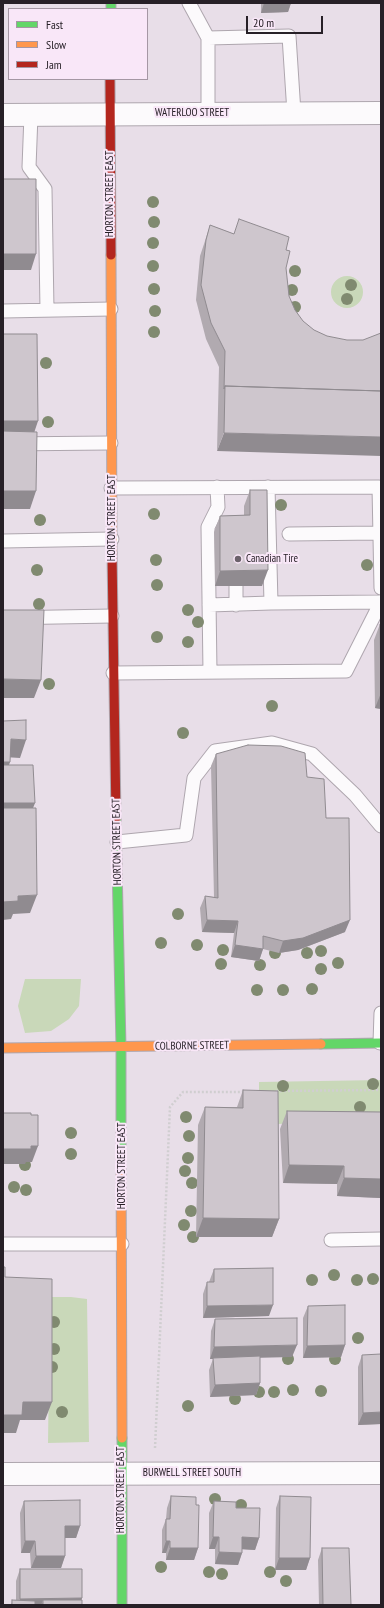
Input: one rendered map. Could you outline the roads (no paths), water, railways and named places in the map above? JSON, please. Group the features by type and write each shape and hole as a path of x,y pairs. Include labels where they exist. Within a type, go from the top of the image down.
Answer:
{"main road":[{"name":"HORTON STREET EAST","path":"110,80 112,616 121,1047 122,1605"},
{"name":"COLBORNE STREET","path":"3,1048 381,1043"}],"street":[{"name":"WATERLOO STREET","path":"3,115 381,113"},
{"name":"BURWELL STREET SOUTH","path":"3,1474 381,1473"}],"lane":[{"path":"189,3 208,38 208,113"},
{"path":"208,38 289,36 294,113"},
{"path":"31,115 29,166 45,189 47,310"},
{"path":"3,311 111,309"},
{"path":"3,444 111,443"},
{"path":"210,672 208,526 223,511 218,487"},
{"path":"268,487 271,603"},
{"path":"112,488 379,487 381,588"},
{"path":"289,534 380,533"},
{"path":"3,541 112,539"},
{"path":"236,586 236,604"},
{"path":"113,673 346,671 381,602 209,605"},
{"path":"3,618 112,616"},
{"path":"117,842 186,835 194,778 215,751 272,743 312,754 354,795 381,826"},
{"path":"381,1013 381,1043"},
{"path":"331,1240 381,1239"},
{"path":"3,1244 122,1244"}],"place":[{"name":"Canadian Tire","path":"238,559"}]}
